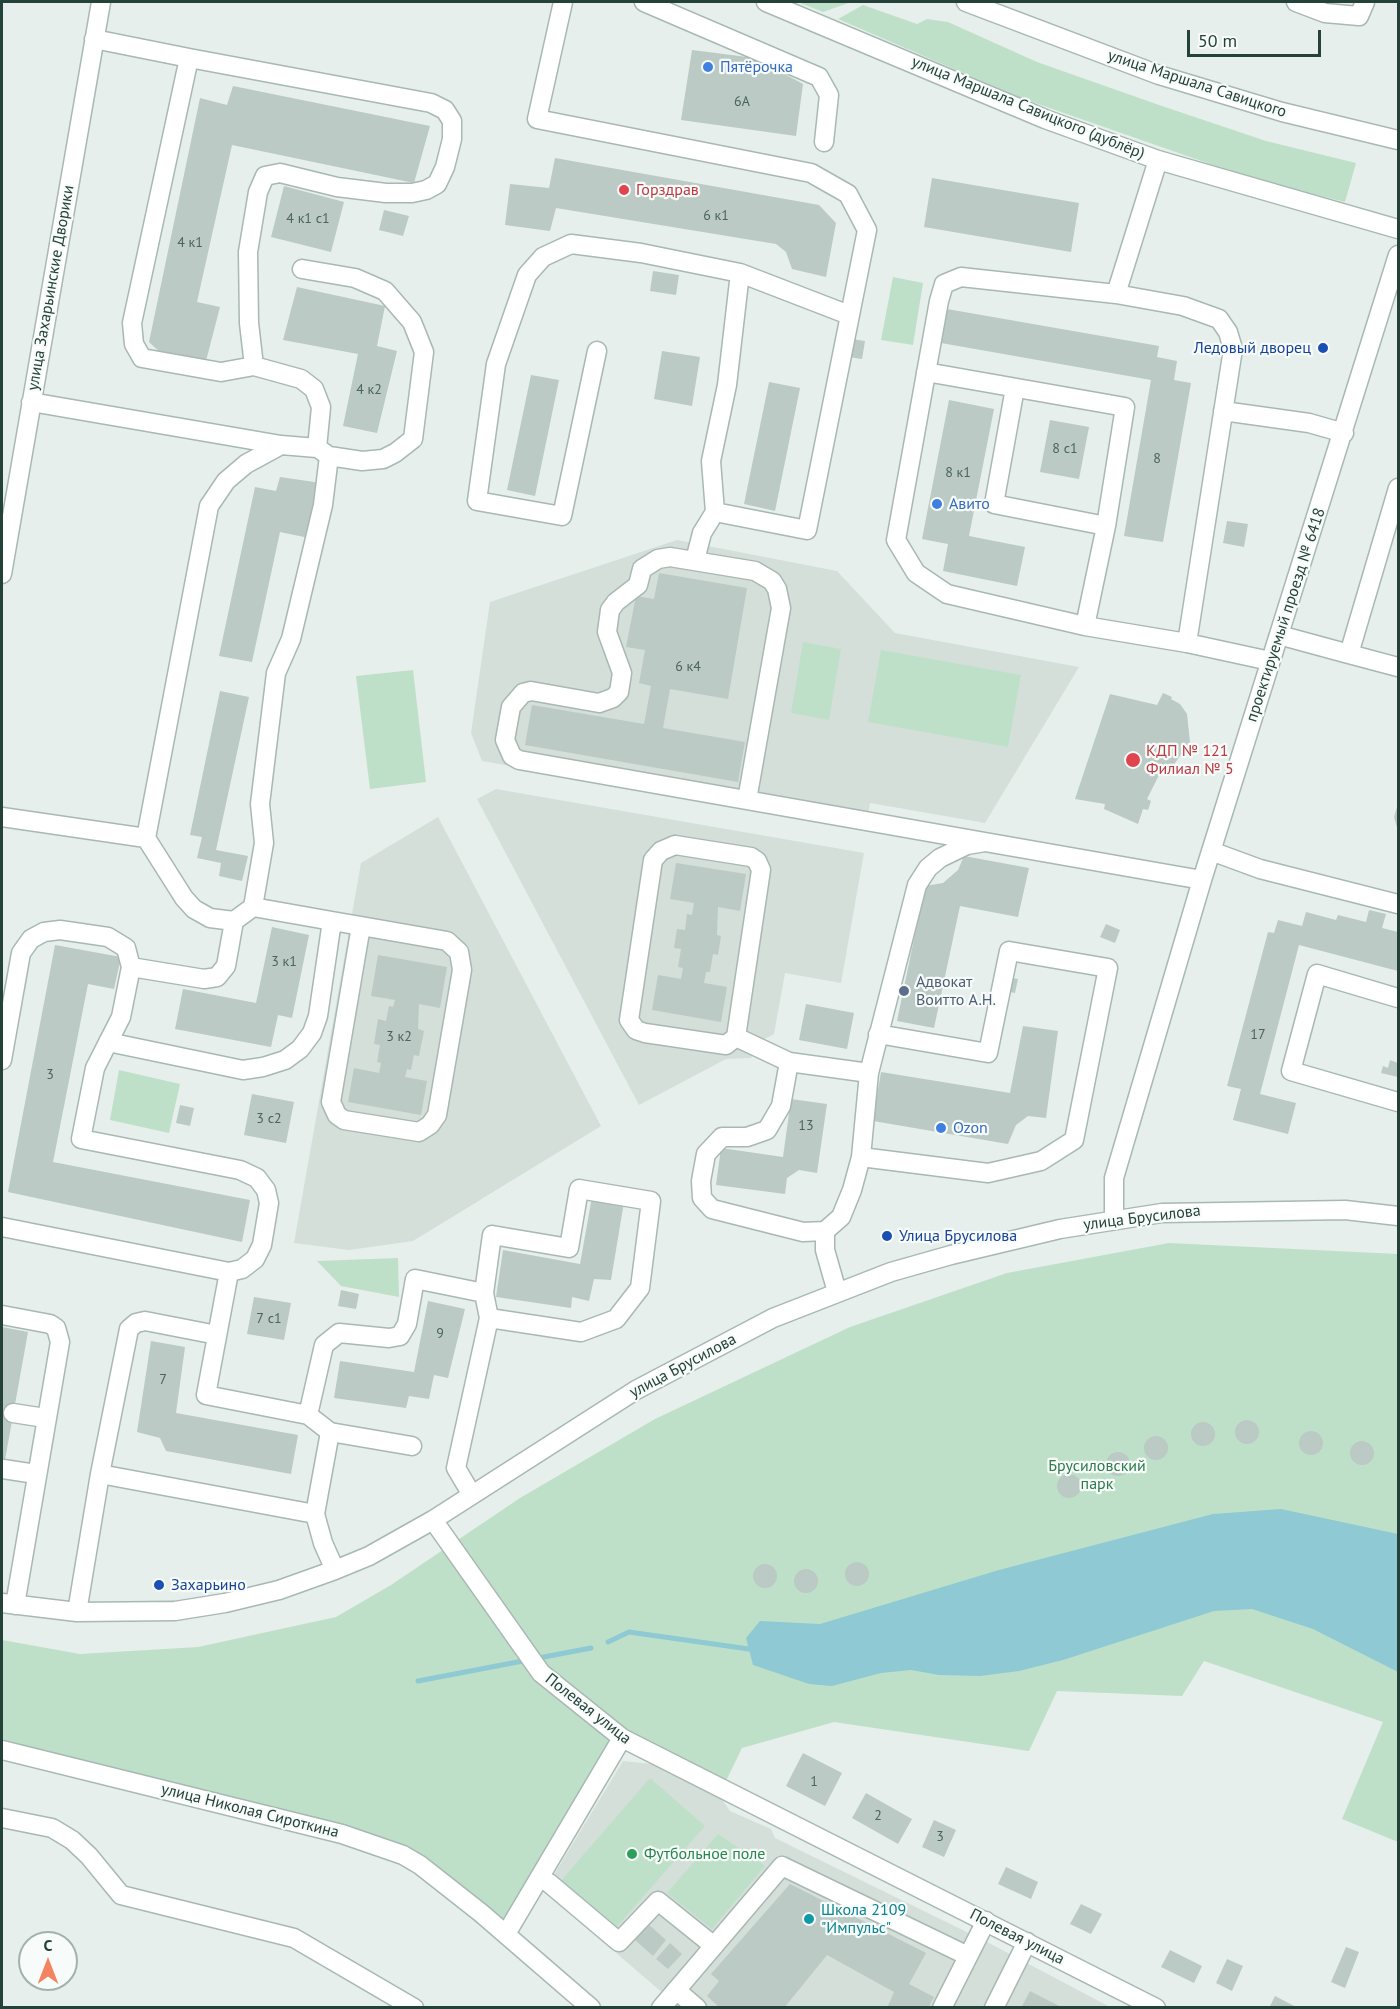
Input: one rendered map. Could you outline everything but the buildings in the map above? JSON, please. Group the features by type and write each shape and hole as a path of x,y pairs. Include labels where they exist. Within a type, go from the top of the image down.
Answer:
{"street":[{"name":"улица Захарьинские Дворики","path":"2,574 100,2"},
{"path":"563,2 537,119 811,174 849,195 867,230 807,530 715,512"},
{"path":"644,2 819,76 829,95 824,142"},
{"name":"улица Маршала Савицкого (дублёр)","path":"766,2 1045,119 1158,160 1398,229"},
{"name":"улица Маршала Савицкого","path":"966,2 1160,75 1282,112 1398,140"},
{"path":"1296,2 1325,13 1362,9"},
{"path":"94,39 431,103 445,110 452,121 452,139 445,167 437,184 426,190 412,193 386,193 338,186 280,173 265,176 258,192 248,252 249,322 254,366"},
{"path":"189,58 132,323 134,344 142,358 221,372 254,366 301,379 314,389 321,407 323,505 291,639 276,673 260,804 264,843 253,907 234,921 210,918 194,909 184,898 146,838 209,506 226,481 246,464 281,445"},
{"path":"1116,294 1158,160"},
{"path":"597,351 562,516 477,501 496,364 527,276 543,257 571,244 641,253 740,273 849,315"},
{"name":"проектируемый проезд № 6418","path":"1114,1219 1114,1178 1202,880 1398,255"},
{"path":"31,402 323,452 362,461 383,459 413,439 424,352 412,322 385,291 355,278 302,269"},
{"path":"695,560 702,533 715,512 711,461 728,385 740,273"},
{"path":"1187,643 1233,349 1228,332 1219,319 1183,306 1116,294 961,277 944,284 896,540 916,573 947,594 1085,626 1187,643 1270,661"},
{"path":"926,372 1125,407 1106,526 1085,626"},
{"path":"1015,388 994,504 1106,526"},
{"path":"1223,411 1309,423 1344,433"},
{"path":"1348,654 1398,488"},
{"path":"747,800 780,598 772,581 764,575 695,560 670,557 653,561 642,569 635,589 612,606 608,638 620,665 622,684 613,698 599,703 531,691 523,693 511,707 506,746 512,756 519,760 1202,880"},
{"path":"1279,635 1398,667"},
{"path":"2,817 146,838"},
{"path":"789,1062 781,1106 767,1130 747,1137 722,1137 706,1154 701,1181 702,1198 712,1209 803,1232 825,1231 841,1217 861,1157 869,1073 917,885 928,868 940,858 968,845 985,842"},
{"path":"675,845 751,857 760,865 761,878 736,1037 726,1045 699,1042 636,1030 629,1020 653,860 668,846 675,845"},
{"path":"1211,851 1260,869 1398,904"},
{"path":"253,907 447,941 459,952 462,960 436,1114 430,1125 419,1132 344,1120 337,1115 331,1102 361,926"},
{"path":"131,967 204,980 217,977 226,966 234,921"},
{"path":"108,1042 243,1070 285,1060 300,1049 312,1033 332,921"},
{"path":"2,1060 21,953 31,939 44,932 60,930 108,937 126,948 131,967 121,1017 95,1068 81,1139 240,1170 257,1178 266,1190 269,1203 262,1245 255,1259 242,1269 229,1272 2,1227"},
{"path":"861,1157 988,1173 1041,1161 1074,1140 1108,968 1009,951 988,1053 878,1034"},
{"path":"1398,998 1317,974 1291,1071 1398,1102"},
{"path":"736,1037 789,1062 869,1073"},
{"path":"472,1495 456,1468 489,1318 484,1293 492,1235 569,1248 579,1189 651,1201 640,1288 616,1319 581,1332 489,1318"},
{"name":"улица Брусилова","path":"8,1604 77,1612 175,1611 225,1603 279,1590 336,1570 433,1520 636,1390 773,1318 837,1292 951,1255 1114,1219 1214,1210 1345,1210 1398,1216"},
{"path":"825,1231 825,1250 837,1292"},
{"path":"229,1272 206,1395 308,1415 330,1432 412,1446"},
{"path":"308,1415 324,1345 339,1333 389,1338 400,1336 407,1324 415,1279 484,1293"},
{"path":"2,1315 50,1324 59,1334 60,1342 36,1474 8,1604"},
{"path":"77,1612 100,1474 129,1329 136,1323 144,1321 217,1335"},
{"path":"13,1413 45,1419"},
{"path":"330,1432 315,1514 323,1543 336,1570"},
{"path":"3,1469 36,1474"},
{"path":"100,1474 315,1514"},
{"name":"Полевая улица","path":"433,1520 541,1673 622,1738 1156,2007"},
{"path":"506,1934 622,1738"},
{"name":"улица Николая Сироткина","path":"2,1750 342,1834 403,1855 420,1865 481,1912 591,2007"},
{"path":"2,1818 52,1828 72,1840 89,1856 120,1895 294,1938 414,2007"},
{"path":"661,2007 782,1866 968,1956"},
{"path":"549,1883 619,1942 658,1901 714,1946"},
{"path":"942,2007 986,1920"},
{"path":"994,2007 1027,1941"},
{"path":"676,1990 697,2007"}],"shaded area":[{"path":"677,540 837,571 895,633 1079,667 985,823 870,803 866,828 482,761 471,733 490,602"},
{"path":"496,789 864,853 841,983 785,973 774,1034 761,1041 751,1058 726,1059 639,1105 477,799"},
{"path":"438,817 601,1126 413,1241 349,1250 294,1243 361,863"},
{"path":"623,1761 661,1765 721,1798 730,1811 771,1829 775,1838 989,1943 1110,2007 679,2007 544,1891"}],"green space":[{"path":"798,2 851,2 823,12"},
{"path":"863,5 917,24 927,19 948,22 1037,62 1159,105 1266,141 1356,163 1345,202 1250,178 1021,98 838,19"},
{"path":"893,277 923,283 913,345 881,340"},
{"path":"803,642 841,649 829,720 791,713"},
{"path":"881,650 1021,675 1008,747 868,722"},
{"path":"413,670 426,782 370,789 356,676"},
{"path":"119,1070 180,1084 169,1133 110,1120"},
{"name":"Брусиловский парк","path":"1169,1243 1398,1254 1398,1842 1342,1819 1383,1722 1204,1661 1182,1696 1057,1691 1029,1751 834,1722 742,1748 724,1785 622,1735 506,1928 411,1857 2,1739 2,1640 80,1654 198,1647 336,1617 391,1585 520,1498 655,1419 850,1327 1007,1273"},
{"path":"398,1258 399,1297 341,1286 317,1261"},
{"name":"Футбольное поле","path":"650,1778 705,1826 614,1930 559,1883"},
{"path":"718,1834 765,1866 712,1929 667,1893"}],"water":[{"path":"1281,1509 1398,1534 1398,1672 1313,1629 1252,1609 1214,1611 1063,1660 1019,1671 980,1676 939,1675 911,1670 881,1673 832,1686 809,1684 753,1665 746,1638 760,1621 820,1624 999,1570 1213,1514"}],"waterway":[{"path":"608,1642 629,1632 756,1650"},
{"path":"418,1681 591,1648"}],"place":[{"name":"Пятёрочка","path":"708,67"},
{"name":"Горздрав","path":"624,190"},
{"name":"Ледовый дворец","path":"1323,348"},
{"name":"Авито","path":"937,504"},
{"name":"КДП № 121 Филиал № 5","path":"1133,760"},
{"name":"Адвокат Воитто А.Н.","path":"904,991"},
{"name":"Ozon","path":"941,1128"},
{"name":"Улица Брусилова","path":"887,1236"},
{"name":"Захарьино","path":"159,1585"},
{"name":"Футбольное поле","path":"632,1854"},
{"name":"Школа 2109 \"Импульс\"","path":"809,1919"}]}
